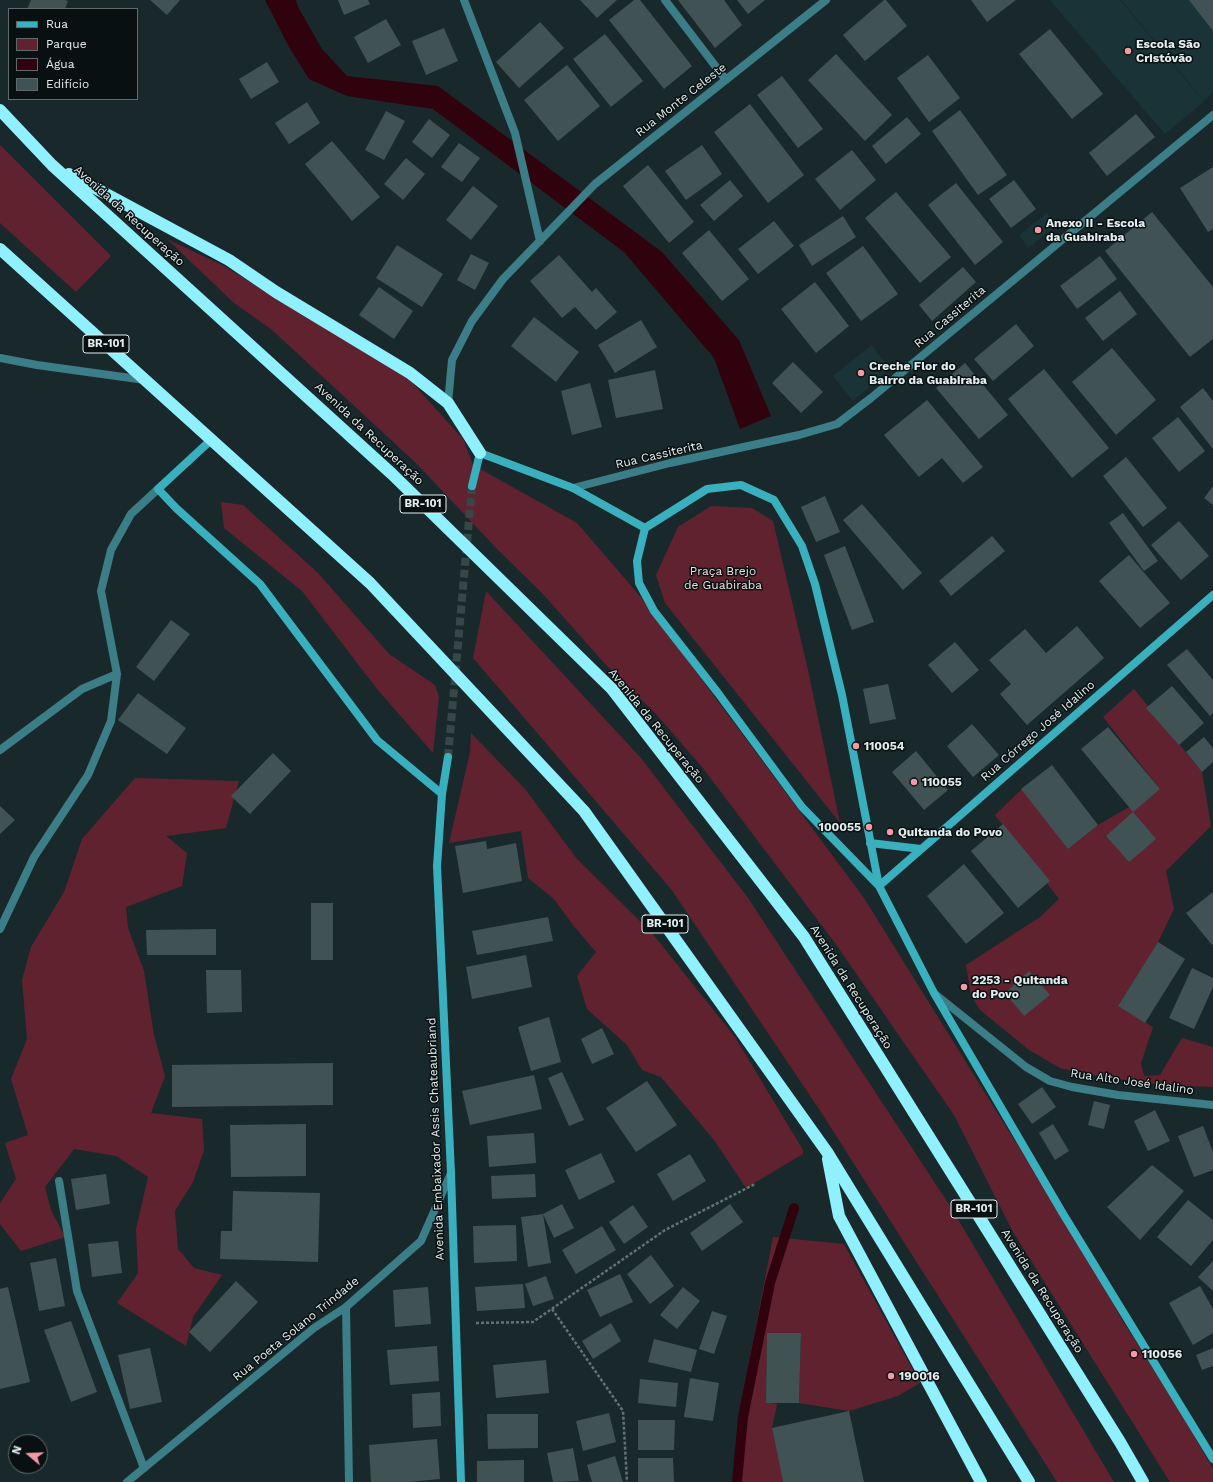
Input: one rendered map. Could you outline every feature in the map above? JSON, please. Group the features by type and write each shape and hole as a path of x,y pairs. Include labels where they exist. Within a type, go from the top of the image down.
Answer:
{"highway":[{"name":"Avenida da Recuperação","path":"0,110 52,165 392,474 612,689 804,937 1116,1435 1143,1482"},
{"path":"52,165 229,260 276,292 410,373 448,403 480,453"},
{"name":"BR-101","path":"0,249 370,583 584,811 827,1152 1029,1482"},
{"path":"827,1152 839,1216 981,1482"}],"main road":[{"path":"211,440 158,490 260,584 377,740 442,794"},
{"path":"472,486 480,453 573,488 645,528"},
{"path":"879,886 802,807 718,693 654,611 639,582 637,561 645,528 707,489 742,485 774,500 802,546 815,584 842,695 879,886 934,993 1062,1212 1213,1458"},
{"name":"Rua Córrego José Idalino","path":"879,886 1213,595"},
{"name":"Avenida Embaixador Assis Chateaubriand","path":"448,757 442,794 437,866 461,1482"},
{"path":"870,843 921,848"}],"street":[{"path":"448,403 452,360 472,321 503,279 540,241 530,190 515,133 464,0"},
{"path":"665,0 726,80"},
{"name":"Rua Monte Celeste","path":"540,241 595,184 726,80 822,1"},
{"name":"Rua Cassiterita","path":"573,488 670,463 799,435 837,424 877,393 1213,115"},
{"path":"0,358 37,365 146,380"},
{"path":"0,929 34,857 88,775 111,720 117,674 101,591 111,550 124,526 131,514 158,490"},
{"path":"0,750 82,689 117,674"},
{"name":"Rua Alto José Idalino","path":"934,993 1026,1067 1050,1081 1072,1087 1118,1095 1213,1105"},
{"name":"Rua Poeta Solano Trindade","path":"127,1482 314,1328 346,1307 421,1241 450,1173"},
{"path":"60,1181 77,1291 144,1468"},
{"path":"346,1307 349,1482"}],"path":[{"path":"456,1323 533,1322 665,1230 755,1184"},
{"path":"552,1309 623,1411 627,1482"}],"shaded area":[{"name":"Escola São Cristóvão","path":"1050,0 1120,0 1204,102 1165,134"},
{"path":"1121,0 1213,0 1213,93 1204,101"},
{"name":"Anexo II - Escola da Guabiraba","path":"1047,213 1057,225 1028,248 1019,235"},
{"name":"Creche Flor do Bairro da Guabiraba","path":"871,345 890,369 853,401 833,376"}],"green space":[{"path":"0,145 111,256 76,292 0,223"},
{"path":"167,239 224,266 407,377 463,439 473,465 577,523 639,595 864,898 1013,1138 1062,1212 1124,1323 1177,1406 1213,1469 1213,1482 1170,1482 1013,1232 954,1115 835,943 702,767 656,714 607,666 542,593 498,550 416,463 271,329 234,303"},
{"path":"221,502 243,505 318,573 389,654 435,685 439,697 433,753 377,689 302,591 224,528"},
{"name":"Praça Brejo de Guabiraba","path":"711,506 752,508 773,521 808,670 840,823 665,603 656,575 678,527"},
{"path":"486,591 641,758 748,898 950,1206 1114,1482 1057,1482 819,1109 671,889 473,658"},
{"path":"1134,689 1202,772 1211,826 1166,871 1174,909 1158,942 1118,1006 1153,1027 1141,1063 1144,1076 1160,1075 1182,1038 1213,1047 1213,1087 1160,1085 1086,1074 1060,1068 1029,1050 980,1010 971,995 966,965 1040,917 1059,899 995,815 1026,785 1068,849 1098,825 1160,789 1103,717"},
{"path":"471,733 525,789 577,859 652,933 735,1037 803,1150 803,1154 746,1188 714,1140 661,1077 642,1070 627,1045 587,1009 577,976 596,952 573,925 554,899 528,878 521,831 449,843 470,752"},
{"path":"135,778 239,781 226,828 166,836 187,853 182,886 126,907 128,928 144,971 154,1035 165,1076 151,1113 202,1119 204,1150 193,1182 175,1211 178,1249 194,1268 222,1275 193,1317 186,1346 117,1303 138,1273 136,1229 148,1177 116,1156 74,1149 45,1187 51,1210 65,1237 21,1251 0,1224 0,1203 16,1179 5,1143 28,1135 11,1079 27,1039 22,980 31,947 64,892 82,839"},
{"path":"773,1237 844,1244 920,1383 898,1396 849,1411 799,1403 801,1334 767,1333 766,1402 777,1404 772,1428 783,1482 737,1482 748,1367"}],"water":[{"path":"265,0 296,0 298,7 322,49 347,76 438,86 662,252 739,340 771,416 740,429 714,358 624,252 433,109 347,96 309,79 289,47"}],"building":[{"path":"31,0 68,1 65,8 27,8"},
{"path":"150,0 180,0 167,15"},
{"path":"338,0 368,0 370,4 344,15"},
{"path":"580,0 617,0 597,18"},
{"path":"634,0 640,0 692,66 664,89 609,20"},
{"path":"678,0 724,0 742,25 715,48"},
{"path":"737,0 765,0 748,14"},
{"path":"884,0 886,0 907,26 865,61 843,35"},
{"path":"971,0 1016,0 987,22"},
{"path":"1189,0 1213,0 1213,31"},
{"path":"386,19 401,45 368,63 354,37"},
{"path":"540,22 564,48 519,88 496,62"},
{"path":"444,28 458,61 426,75 412,41"},
{"path":"1050,29 1103,94 1072,119 1019,54"},
{"path":"605,34 643,81 611,107 573,59"},
{"path":"836,54 892,115 865,141 808,80"},
{"path":"928,55 960,98 929,122 897,78"},
{"path":"267,62 279,82 251,99 239,79"},
{"path":"567,65 600,106 558,141 524,100"},
{"path":"782,76 823,129 798,148 757,95"},
{"path":"307,102 320,123 289,144 275,123"},
{"path":"750,104 804,175 768,203 714,132"},
{"path":"960,110 1007,175 978,195 932,131"},
{"path":"386,111 405,121 384,160 365,150"},
{"path":"1136,114 1155,137 1107,176 1089,153"},
{"path":"907,117 921,134 886,164 872,146"},
{"path":"429,119 450,135 432,158 412,142"},
{"path":"332,141 380,197 352,221 305,164"},
{"path":"459,143 480,158 462,182 441,167"},
{"path":"702,145 722,174 686,200 665,171"},
{"path":"852,150 876,180 840,210 815,179"},
{"path":"406,158 425,174 403,200 384,184"},
{"path":"648,165 694,222 669,243 623,186"},
{"path":"1213,167 1213,229 1208,232 1180,188"},
{"path":"730,180 743,196 714,221 700,205"},
{"path":"1014,180 1036,209 1011,228 989,199"},
{"path":"956,183 1003,242 975,265 928,205"},
{"path":"473,186 498,206 471,240 446,220"},
{"path":"896,192 951,257 920,283 865,218"},
{"path":"1152,212 1213,287 1213,339 1190,357 1105,251"},
{"path":"843,216 856,237 812,266 799,245"},
{"path":"774,221 794,246 758,274 738,249"},
{"path":"709,230 749,279 722,301 682,253"},
{"path":"397,245 443,274 422,307 376,278"},
{"path":"863,246 898,294 861,321 826,273"},
{"path":"471,254 489,263 475,290 457,280"},
{"path":"559,255 592,292 596,288 617,312 596,330 575,307 562,318 530,281"},
{"path":"1100,256 1117,279 1077,309 1060,286"},
{"path":"963,267 976,282 932,321 919,305"},
{"path":"815,282 849,326 816,353 781,309"},
{"path":"379,287 413,311 394,339 359,315"},
{"path":"1120,291 1137,314 1103,341 1085,318"},
{"path":"534,317 579,352 556,382 511,346"},
{"path":"641,320 657,347 615,373 598,345"},
{"path":"1016,324 1034,346 993,381 974,359"},
{"path":"1112,348 1156,400 1116,435 1072,382"},
{"path":"793,362 823,392 801,413 772,383"},
{"path":"965,363 1008,415 979,439 936,388"},
{"path":"1044,369 1109,448 1072,478 1008,399"},
{"path":"655,370 663,409 616,418 608,380"},
{"path":"590,383 602,427 572,435 561,391"},
{"path":"1203,388 1213,401 1213,449 1180,407"},
{"path":"927,400 983,467 963,483 942,458 919,477 884,435"},
{"path":"1178,417 1205,451 1179,472 1152,438"},
{"path":"1126,457 1167,508 1143,527 1103,476"},
{"path":"1213,486 1213,505 1204,498"},
{"path":"825,496 840,532 816,542 801,507"},
{"path":"862,504 922,573 903,590 843,520"},
{"path":"1123,513 1158,561 1144,571 1109,523"},
{"path":"1179,521 1209,556 1181,580 1151,545"},
{"path":"992,536 1005,551 951,596 939,581"},
{"path":"845,546 874,622 852,630 824,555"},
{"path":"1129,555 1170,603 1140,628 1099,581"},
{"path":"171,620 190,634 154,681 136,667"},
{"path":"1077,626 1104,658 1027,725 1000,694 1011,684 989,660 1025,629 1046,653"},
{"path":"955,642 979,670 952,693 928,665"},
{"path":"1187,649 1213,680 1213,713 1210,716 1167,665"},
{"path":"888,684 896,719 870,724 863,689"},
{"path":"1172,686 1204,723 1179,745 1146,708"},
{"path":"138,693 186,728 167,754 118,720"},
{"path":"972,724 999,755 973,777 947,746"},
{"path":"1108,727 1160,789 1133,812 1081,749"},
{"path":"1204,737 1213,748 1213,762 1202,772 1186,752"},
{"path":"916,751 948,790 924,810 892,772"},
{"path":"273,753 291,771 250,814 231,796"},
{"path":"1052,765 1098,825 1068,849 1021,789"},
{"path":"0,806 15,820 0,834"},
{"path":"1133,812 1156,839 1129,862 1106,836"},
{"path":"1003,824 1050,881 1018,908 971,851"},
{"path":"486,841 487,849 516,843 522,881 463,893 455,846"},
{"path":"964,864 1004,913 966,944 927,896"},
{"path":"1213,892 1213,944 1212,945 1186,913"},
{"path":"311,903 333,903 333,960 311,960"},
{"path":"548,917 553,941 477,955 472,931"},
{"path":"216,929 216,955 147,955 146,930"},
{"path":"1158,942 1185,959 1145,1023 1118,1006"},
{"path":"526,955 532,987 472,999 466,967"},
{"path":"1192,968 1213,978 1213,987 1194,1029 1169,1018"},
{"path":"206,970 241,970 242,1012 207,1013"},
{"path":"1029,971 1050,995 1024,1016 1005,993"},
{"path":"549,1017 561,1062 531,1071 518,1027"},
{"path":"602,1028 614,1054 592,1064 581,1039"},
{"path":"333,1063 333,1105 172,1107 172,1065"},
{"path":"562,1072 584,1120 569,1126 548,1078"},
{"path":"534,1075 542,1109 470,1125 462,1091"},
{"path":"647,1081 677,1125 636,1152 606,1108"},
{"path":"1042,1087 1056,1107 1032,1124 1018,1104"},
{"path":"1094,1101 1110,1105 1104,1129 1088,1125"},
{"path":"1155,1110 1170,1141 1148,1151 1134,1121"},
{"path":"306,1124 306,1176 231,1177 230,1125"},
{"path":"1053,1124 1069,1151 1055,1160 1039,1133"},
{"path":"1203,1126 1213,1152 1213,1170 1194,1177 1178,1136"},
{"path":"534,1133 536,1163 489,1167 487,1136"},
{"path":"601,1153 615,1182 579,1200 565,1170"},
{"path":"690,1154 706,1181 673,1201 657,1174"},
{"path":"1152,1165 1184,1191 1140,1240 1107,1207"},
{"path":"106,1174 110,1204 76,1210 71,1179"},
{"path":"535,1174 536,1197 492,1199 491,1176"},
{"path":"233,1191 320,1193 318,1262 220,1259 221,1231 232,1231"},
{"path":"1188,1200 1213,1220 1213,1240 1191,1266 1157,1237"},
{"path":"562,1204 574,1228 554,1238 543,1214"},
{"path":"730,1204 743,1222 702,1251 690,1233"},
{"path":"633,1205 648,1227 624,1244 609,1222"},
{"path":"543,1214 551,1263 528,1267 521,1217"},
{"path":"516,1225 517,1261 474,1263 473,1226"},
{"path":"602,1226 616,1250 576,1274 562,1250"},
{"path":"118,1241 122,1273 92,1277 88,1244"},
{"path":"651,1255 674,1286 650,1304 627,1274"},
{"path":"56,1258 65,1306 39,1311 30,1263"},
{"path":"1213,1261 1213,1291 1198,1277"},
{"path":"620,1274 633,1302 600,1317 587,1290"},
{"path":"546,1276 554,1299 533,1306 525,1284"},
{"path":"236,1281 258,1302 210,1352 189,1332"},
{"path":"523,1284 525,1308 477,1311 475,1287"},
{"path":"1200,1286 1213,1309 1213,1333 1193,1345 1169,1303"},
{"path":"8,1287 30,1382 0,1389 0,1289"},
{"path":"428,1287 431,1324 395,1327 393,1290"},
{"path":"683,1287 700,1301 677,1329 660,1315"},
{"path":"712,1311 727,1316 714,1354 699,1349"},
{"path":"71,1321 97,1392 71,1402 44,1330"},
{"path":"611,1323 621,1341 593,1359 582,1341"},
{"path":"767,1333 801,1333 799,1403 766,1403"},
{"path":"654,1339 697,1350 691,1372 648,1362"},
{"path":"437,1346 439,1381 390,1385 387,1350"},
{"path":"150,1348 162,1402 130,1409 118,1355"},
{"path":"1213,1348 1213,1366 1202,1370 1196,1355"},
{"path":"546,1360 549,1393 496,1398 493,1365"},
{"path":"690,1378 719,1383 713,1421 684,1417"},
{"path":"640,1379 678,1383 676,1407 638,1403"},
{"path":"440,1392 441,1426 413,1428 412,1394"},
{"path":"849,1411 864,1482 783,1482 772,1428"},
{"path":"609,1413 616,1442 583,1451 576,1421"},
{"path":"487,1414 538,1414 538,1448 488,1449"},
{"path":"638,1420 675,1420 674,1450 638,1450"},
{"path":"437,1439 440,1479 409,1482 371,1482 369,1445"},
{"path":"573,1448 579,1481 553,1482 547,1453"},
{"path":"615,1456 623,1482 592,1482 587,1465"},
{"path":"638,1458 673,1458 674,1482 638,1482"},
{"path":"524,1460 524,1482 477,1482 477,1461"}],"waterway":[{"path":"737,1482 743,1417 770,1283 794,1208"}],"tunnel":[{"path":"448,757 472,486"}],"place":[{"name":"Escola São Cristóvão","path":"1128,51"},
{"name":"Anexo II - Escola da Guabiraba","path":"1038,230"},
{"name":"Creche Flor do Bairro da Guabiraba","path":"861,373"},
{"name":"110054","path":"856,746"},
{"name":"110055","path":"914,782"},
{"name":"100055","path":"869,827"},
{"name":"Quitanda do Povo","path":"890,832"},
{"name":"2253 - Quitanda do Povo","path":"964,987"},
{"name":"110056","path":"1134,1354"},
{"name":"190016","path":"891,1376"}]}
